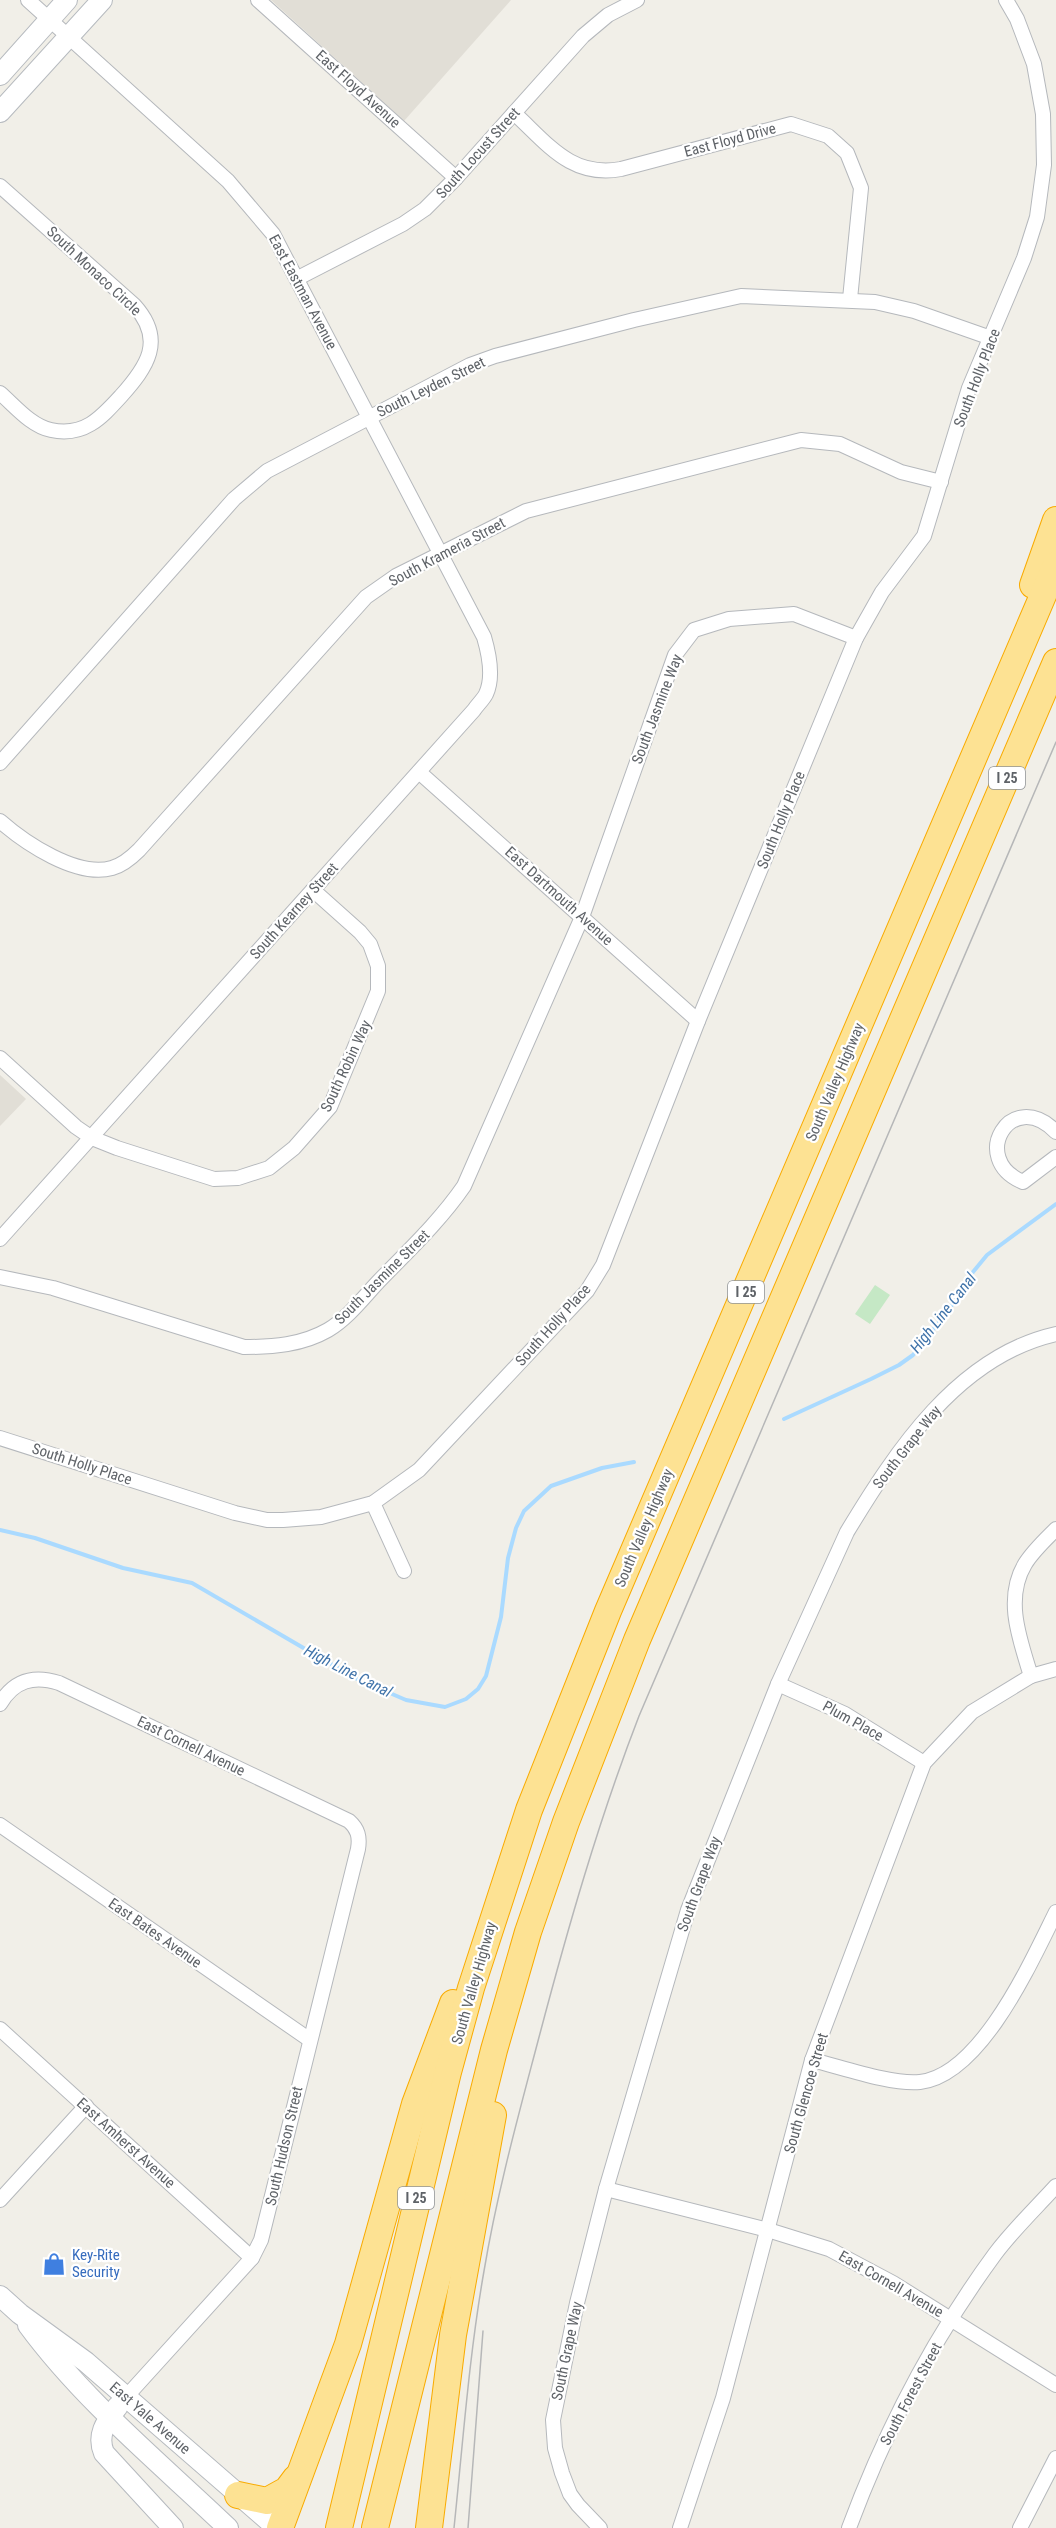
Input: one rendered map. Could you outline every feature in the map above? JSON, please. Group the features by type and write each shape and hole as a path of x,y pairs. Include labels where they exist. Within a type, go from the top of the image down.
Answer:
{"highway":[{"path":"992,714 1034,580 1056,520"},
{"name":"South Valley Highway","path":"339,2528 445,2083 471,1988 507,1872 608,1611 1056,565"},
{"name":"I 25","path":"375,2528 494,2050 528,1932 586,1768 637,1640 1056,662"},
{"path":"957,893 1056,688"},
{"path":"278,2528 304,2465 348,2344 429,2063 507,1872"},
{"path":"429,2528 453,2335 528,1932"},
{"path":"238,2495 267,2501 277,2497 287,2490 304,2465"}],"main road":[{"path":"0,75 67,0"},
{"path":"0,112 102,0"},
{"name":"East Yale Avenue","path":"0,2296 20,2314 72,2350 278,2528"},
{"name":"East Yale Avenue","path":"20,2314 53,2357 228,2528"},
{"name":"South Hudson Street","path":"126,2397 111,2416 100,2438 104,2453 173,2528"}],"street":[{"name":"East Eastman Avenue","path":"27,0 239,192 273,234 441,554"},
{"name":"East Floyd Avenue","path":"258,0 456,178"},
{"name":"South Locust Street","path":"298,278 403,224 425,209 456,178 594,25 637,0"},
{"name":"South Holly Place","path":"0,1438 235,1514 267,1520 321,1517 374,1503 419,1470 587,1291 603,1265 698,1021 856,638 882,592 924,536 969,388 1032,238 1041,192 1045,138 1043,114 1034,64 1017,19 1006,0"},
{"name":"East Floyd Drive","path":"514,114 573,164 598,172 621,169 791,124 828,136 847,153 861,188 850,299"},
{"name":"South Monaco Circle","path":"0,186 134,305 148,326 151,341 148,361 139,376 99,420 86,429 63,432 37,426 0,393"},
{"name":"South Leyden Street","path":"0,763 234,500 267,471 478,362 634,320 741,296 850,299 875,302 914,311 991,338"},
{"name":"South Krameria Street","path":"0,821 24,841 78,866 99,870 121,865 139,850 366,597 396,576 526,511 801,440 840,444 901,472 940,482"},
{"name":"South Kearney Street","path":"0,1239 419,772 486,694 489,654 484,637 441,554"},
{"name":"South Jasmine Way","path":"582,917 675,655 694,630 729,619 794,614 856,638"},
{"name":"East Dartmouth Avenue","path":"419,772 698,1021"},
{"name":"South Robin Way","path":"92,1138 117,1149 204,1177 238,1179 268,1168 281,1160 322,1118 336,1095 374,1005 379,978 375,955 360,932 313,890"},
{"name":"South Jasmine Street","path":"0,1276 54,1288 244,1347 272,1347 300,1342 329,1329 350,1312 448,1209 464,1186 582,917"},
{"path":"0,1058 92,1138"},
{"path":"1056,1132 1039,1120 1028,1117 1016,1119 1006,1124 998,1136 996,1147 999,1159 1007,1171 1023,1182 1056,1157"},
{"name":"South Grape Way","path":"600,2528 570,2494 555,2448 553,2420 577,2303 606,2189 688,1910 778,1684 847,1532 907,1442 956,1389 986,1363 1018,1345 1056,1334"},
{"path":"374,1503 404,1571"},
{"path":"1056,1529 1024,1564 1013,1596 1018,1633 1030,1676 1056,1669"},
{"name":"South Glencoe Street","path":"680,2528 723,2398 812,2060 924,1763 972,1712 1030,1676"},
{"name":"East Cornell Avenue","path":"0,1704 9,1692 23,1681 39,1678 59,1683 349,1821 355,1827"},
{"name":"Plum Place","path":"778,1684 845,1714 924,1763"},
{"name":"East Bates Avenue","path":"0,1826 310,2040"},
{"name":"South Hudson Street","path":"126,2397 252,2258 264,2230 358,1849 358,1834 355,1827"},
{"path":"812,2060 897,2081 920,2082 942,2075 984,2038 1016,1990 1056,1912"},
{"name":"East Amherst Avenue","path":"0,2029 252,2258"},
{"path":"0,2200 86,2106"},
{"name":"South Forest Street","path":"849,2528 906,2398 952,2319 996,2253 1056,2186"},
{"name":"East Cornell Avenue","path":"606,2189 768,2229 843,2256 879,2274 1056,2385"},
{"path":"1020,2528 1056,2458"}],"shaded area":[{"path":"271,0 511,0 404,121"},
{"path":"0,1075 26,1099 0,1126"}],"green space":[{"path":"875,1285 890,1295 870,1324 855,1314"}],"waterway":[{"name":"High Line Canal","path":"784,1419 871,1379 913,1355 948,1311 987,1255 1056,1204"},
{"name":"High Line Canal","path":"0,1530 35,1538 123,1568 192,1583 355,1678 406,1700 445,1707 466,1699 478,1689 486,1676 501,1617 508,1558 516,1528 524,1511 551,1486 602,1468 634,1462"}],"tram line":[{"path":"454,2528 474,2335 495,2213 560,1959 610,1796 639,1716 1056,742"},
{"path":"468,2528 483,2331"}],"place":[{"name":"Key-Rite Security","path":"54,2264"}]}
